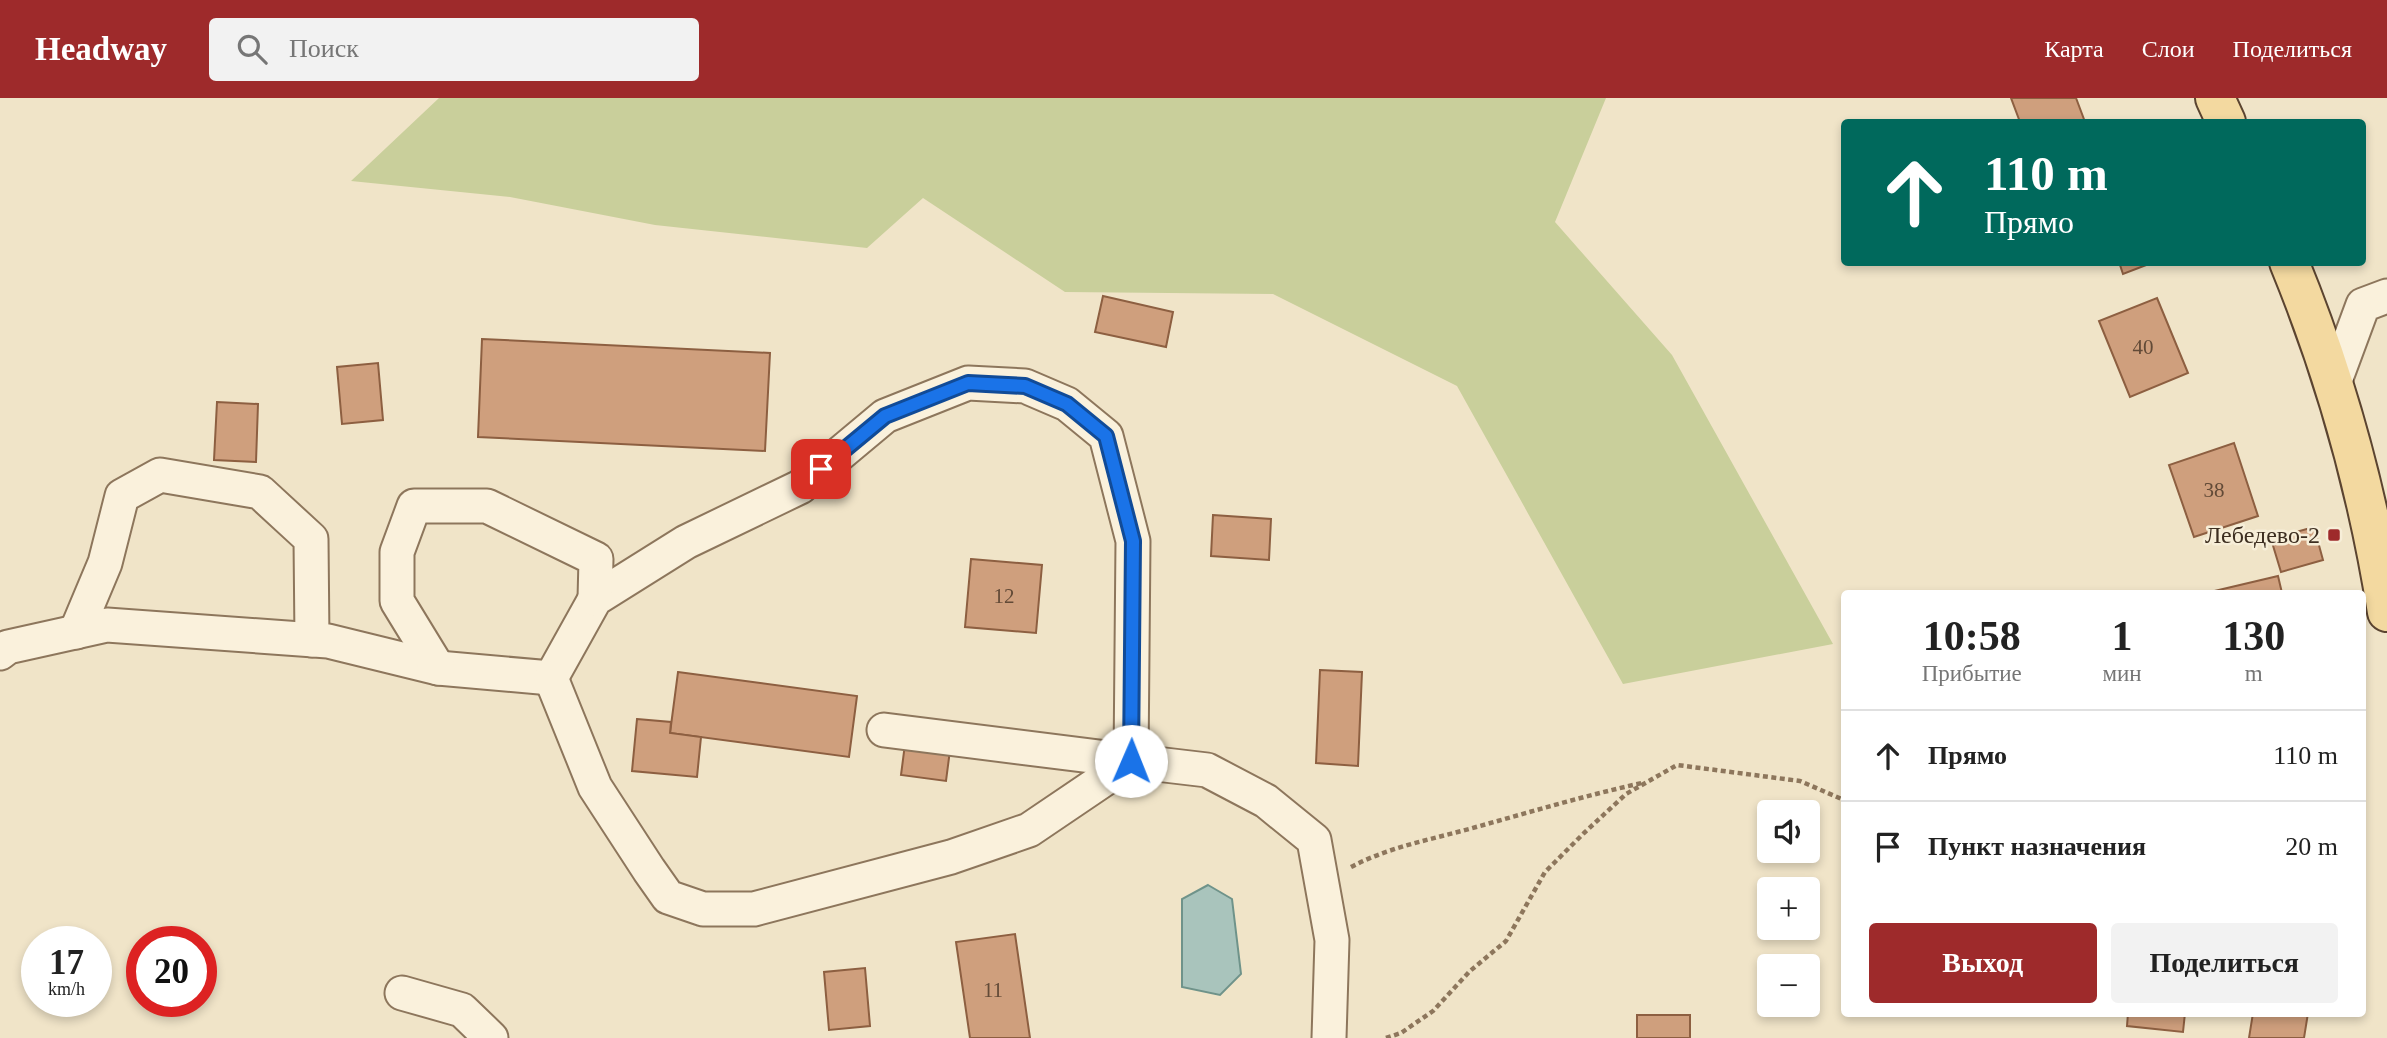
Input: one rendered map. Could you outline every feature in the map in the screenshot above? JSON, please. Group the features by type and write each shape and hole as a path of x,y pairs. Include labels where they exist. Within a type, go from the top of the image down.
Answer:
{"main road":[{"path":"2215,98 2225,119"},
{"path":"2290,266 2333,386 2359,477 2387,612"}],"street":[{"path":"2333,386 2363,305 2387,296"},
{"path":"595,599 686,542 800,487 885,416 968,383 1025,386 1067,404 1106,436 1133,541 1131,761"},
{"path":"76,632 105,563 122,496 160,475 260,492 311,539 312,640"},
{"path":"439,668 397,601 397,552 414,506 487,506 596,559 595,599 551,678"},
{"path":"0,653 8,646 107,625 328,641 439,668 551,678"},
{"path":"551,678 595,787 649,870 668,897 703,909 754,909 951,857 1016,835 1029,830 1131,761"},
{"path":"884,730 1207,771 1266,801 1314,840 1332,940 1329,1038"},
{"path":"402,993 462,1010 491,1038"}],"path":[{"path":"1386,1038 1401,1033 1433,1011 1469,971 1506,941 1545,872 1626,794 1677,765 1800,781 1841,799"},
{"path":"1323,893 1353,866 1408,843 1468,830 1566,800 1649,781"}],"green space":[{"path":"439,98 1606,98 1555,222 1672,355 1833,644 1623,684 1457,386 1273,294 1065,292 923,198 867,248 655,225 510,197 351,181"}],"water":[{"path":"1208,885 1232,899 1241,974 1220,995 1182,987 1182,899"}],"building":[{"path":"2011,98 2076,98 2084,119 2019,119"},
{"path":"2120,266 2144,266 2123,274"},
{"path":"1103,296 1173,312 1166,347 1095,332"},
{"path":"2157,298 2188,373 2130,397 2099,321"},
{"path":"482,339 770,353 765,451 478,437"},
{"path":"378,363 383,420 342,424 337,367"},
{"path":"217,402 258,404 256,462 214,460"},
{"path":"2234,443 2258,516 2194,537 2169,465"},
{"path":"1213,515 1271,519 1269,560 1211,556"},
{"path":"2314,527 2323,560 2281,572 2271,539"},
{"path":"971,559 1042,565 1036,633 965,627"},
{"path":"2278,576 2281,590 2219,590"},
{"path":"1320,670 1362,672 1358,766 1316,763"},
{"path":"678,672 857,696 849,757 670,733"},
{"path":"637,719 671,722 670,733 701,737 697,777 632,771"},
{"path":"905,744 950,750 946,781 901,775"},
{"path":"1015,934 1030,1038 970,1038 956,942"},
{"path":"865,968 870,1026 829,1030 824,972"},
{"path":"1637,1015 1690,1015 1690,1038 1637,1038"},
{"path":"2128,1017 2185,1017 2183,1032 2127,1026"},
{"path":"2252,1017 2307,1017 2304,1038 2249,1038"}],"place":[{"name":"Лебедево-2","path":"2334,535"}],"route":[{"path":"821,469 885,416 968,383 1025,386 1067,404 1106,436 1133,541 1131,761"}]}
